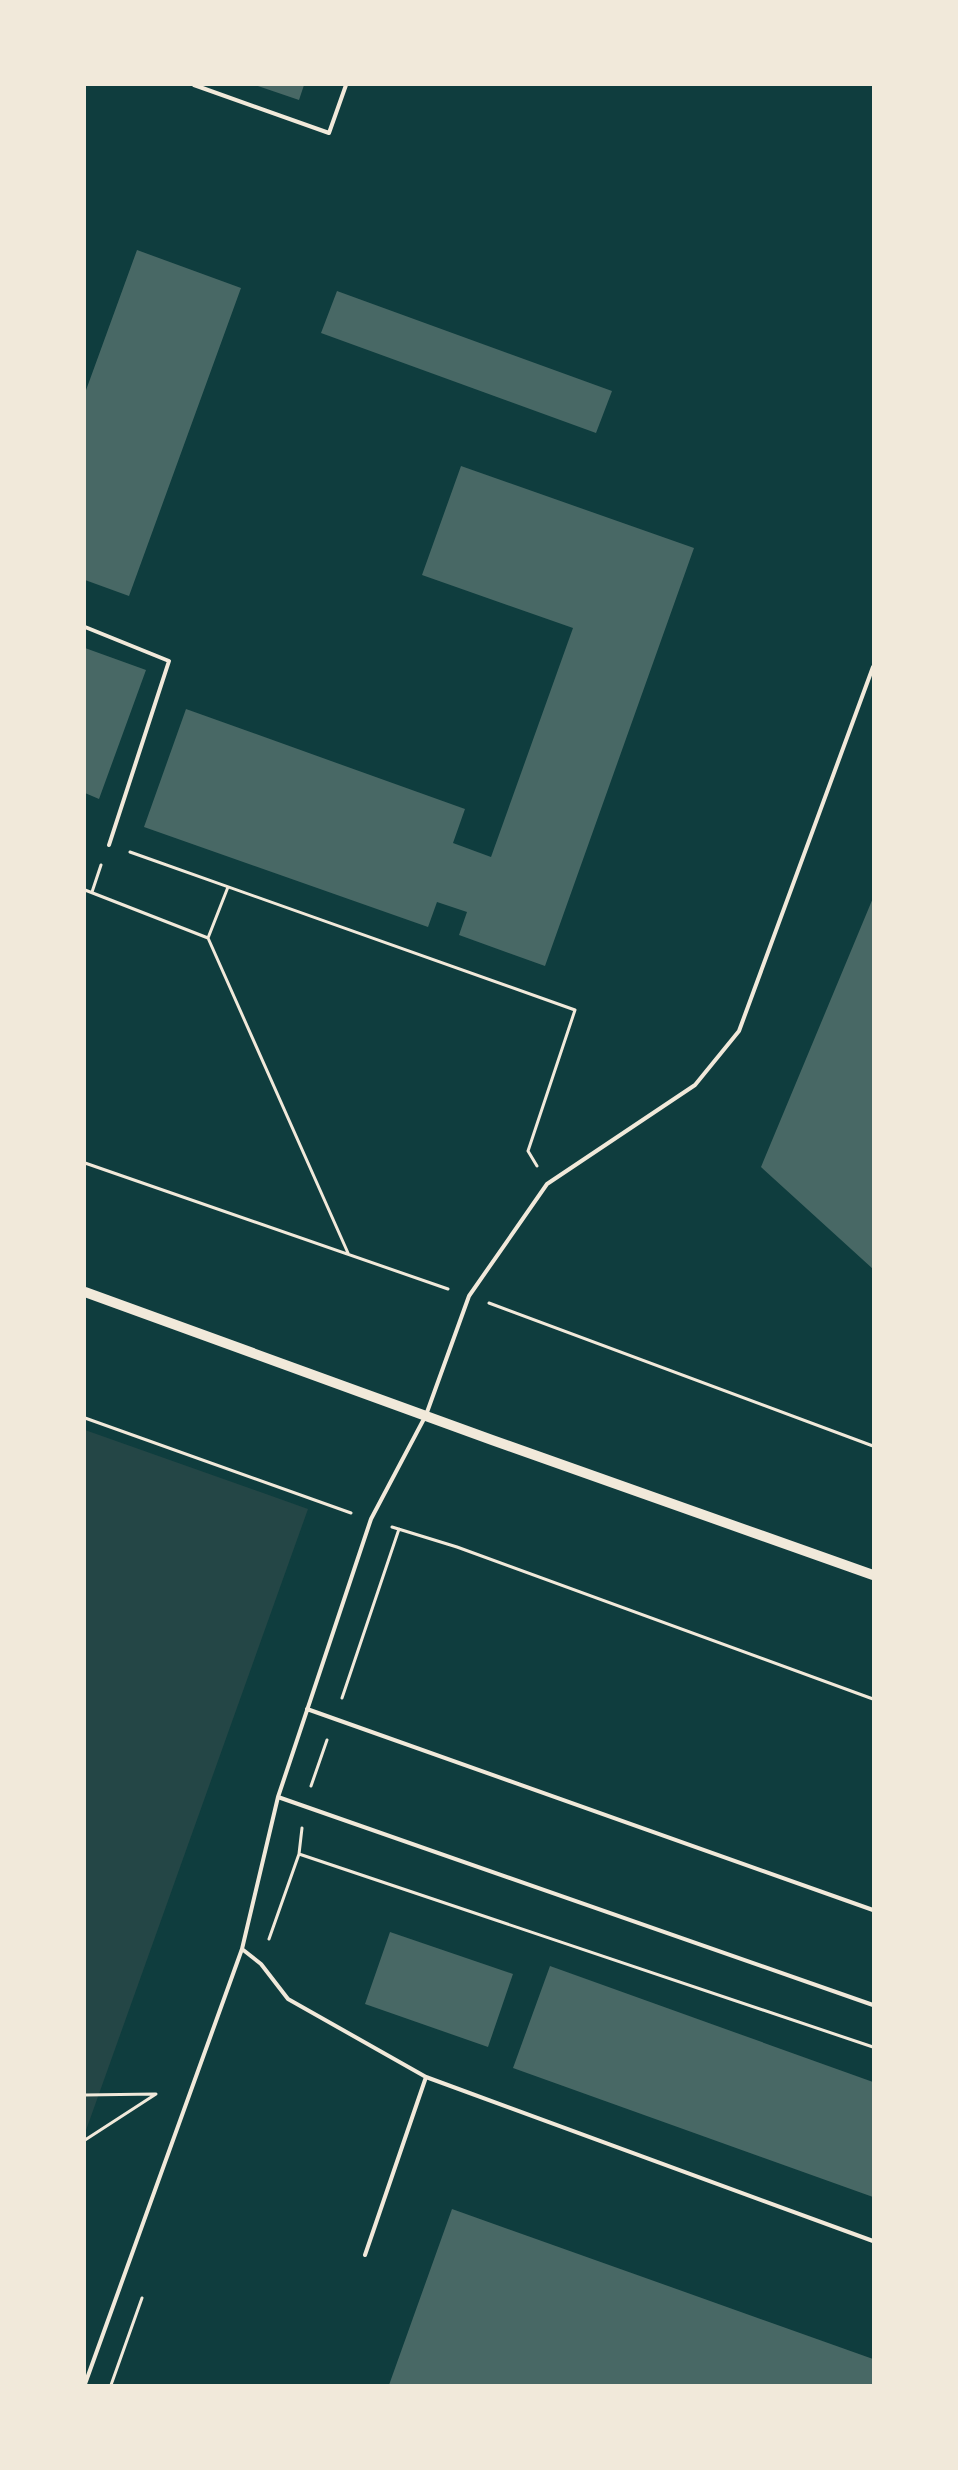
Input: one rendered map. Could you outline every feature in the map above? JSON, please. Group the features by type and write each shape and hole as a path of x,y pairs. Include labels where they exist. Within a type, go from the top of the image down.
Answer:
{"main road":[{"path":"85,1292 873,1575"}],"lane":[{"path":"194,85 329,132 346,85"},
{"path":"85,627 169,661 108,845"},
{"path":"85,2384 242,1949 278,1797 371,1520 426,1415 469,1296 547,1184 695,1085 739,1031 873,667"},
{"path":"307,1709 873,1910"},
{"path":"278,1797 873,2006"},
{"path":"242,1949 260,1964 288,1999 426,2077 873,2240"},
{"path":"365,2255 426,2077"}],"path":[{"path":"92,892 108,845 575,1010 528,1151 547,1184"},
{"path":"208,938 228,887"},
{"path":"85,890 208,938 348,1253"},
{"path":"85,1418 371,1520 458,1547 873,1699"},
{"path":"298,1854 873,2047"},
{"path":"85,2095 156,2094 85,2140"}],"shaded area":[{"path":"85,1430 308,1509 85,2133"}],"building":[{"path":"255,85 304,85 299,100"},
{"path":"137,250 241,288 129,596 85,580 85,393"},
{"path":"337,291 612,391 596,433 321,333"},
{"path":"461,466 694,548 545,966 459,935 467,912 437,902 428,927 144,827 186,709 465,809 453,843 491,857 573,628 422,575"},
{"path":"85,648 146,670 99,799 85,793"},
{"path":"873,898 873,1269 761,1167"},
{"path":"390,1932 513,1974 488,2047 365,2004"},
{"path":"550,1966 873,2082 873,2197 513,2068"},
{"path":"452,2209 873,2359 873,2385 389,2385"}]}
